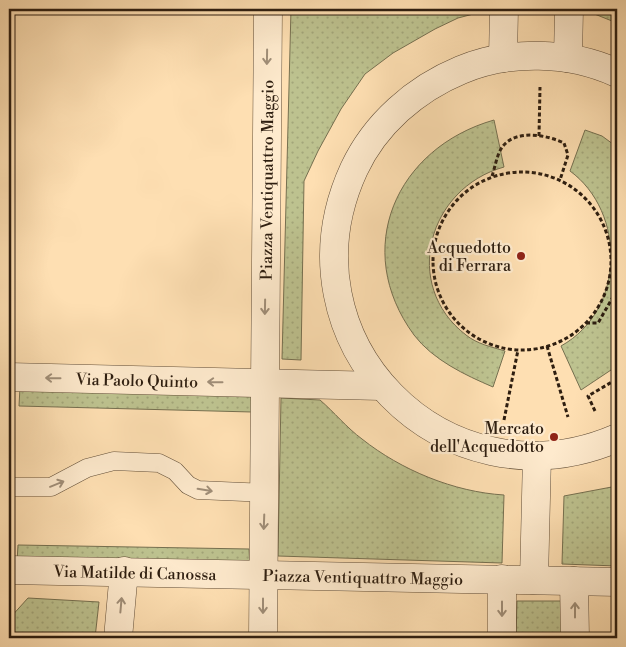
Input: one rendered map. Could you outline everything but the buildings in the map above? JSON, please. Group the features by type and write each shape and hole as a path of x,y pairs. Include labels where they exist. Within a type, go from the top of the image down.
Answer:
{"street":[{"name":"Piazza Ventiquattro Maggio","path":"268,9 263,574 617,582"},
{"path":"503,58 504,9"},
{"path":"555,57 569,9"},
{"path":"613,440 578,451 537,456 497,453 466,445 428,426 407,411 381,386 356,348 348,330 336,288 334,266 336,226 348,184 368,144 380,128 410,100 450,75 471,66 503,58 555,57 617,73"},
{"name":"Via Paolo Quinto","path":"9,377 264,383"},
{"path":"264,383 381,386"},
{"path":"534,580 537,456"},
{"name":"Via Matilde di Canossa","path":"9,570 263,574"},
{"path":"118,638 124,571"},
{"path":"263,574 263,638"},
{"path":"502,579 502,638"},
{"path":"574,581 575,638"}],"lane":[{"path":"9,487 51,486 87,468 114,461 159,463 175,471 188,485 204,491 265,494"}],"path":[{"path":"539,136 555,57"},
{"path":"492,177 502,146 513,139 523,136 539,136 564,143 568,155 560,180"},
{"path":"528,172 560,180 571,185 590,202 605,226 611,247 612,261 607,288 595,312 576,332 547,346 518,350 486,342 475,337 457,322 443,302 434,272 436,238 447,212 464,193 492,177 528,172"},
{"path":"586,323 598,323 617,290"},
{"path":"547,346 578,451"},
{"path":"497,453 518,350"},
{"path":"613,440 588,396 617,379"}],"green space":[{"path":"291,9 485,9 485,11 458,18 435,29 393,53 365,74 341,109 318,151 304,181 301,360 282,359"},
{"path":"592,9 617,9 617,23 592,13"},
{"path":"494,120 504,167 478,178 457,195 441,216 432,240 429,265 434,291 446,314 470,338 505,351 493,387 461,372 440,359 430,352 414,335 395,302 386,269 386,237 394,206 409,178 431,153 460,134"},
{"path":"585,130 602,136 617,147 617,366 581,390 561,346 582,330 598,309 607,286 611,260 609,235 601,211 588,189 570,171"},
{"path":"20,387 251,392 252,412 19,406"},
{"path":"281,398 320,400 351,430 377,450 429,478 466,489 504,495 502,563 278,556"},
{"path":"617,486 617,566 562,564 564,496"},
{"path":"18,545 249,549 250,569 17,562"},
{"path":"28,598 99,602 95,638 9,638 9,619"},
{"path":"517,601 562,601 562,638 516,638"}],"place":[{"name":"Acquedotto di Ferrara","path":"521,256"},
{"name":"Mercato dell'Acquedotto","path":"554,437"}]}
